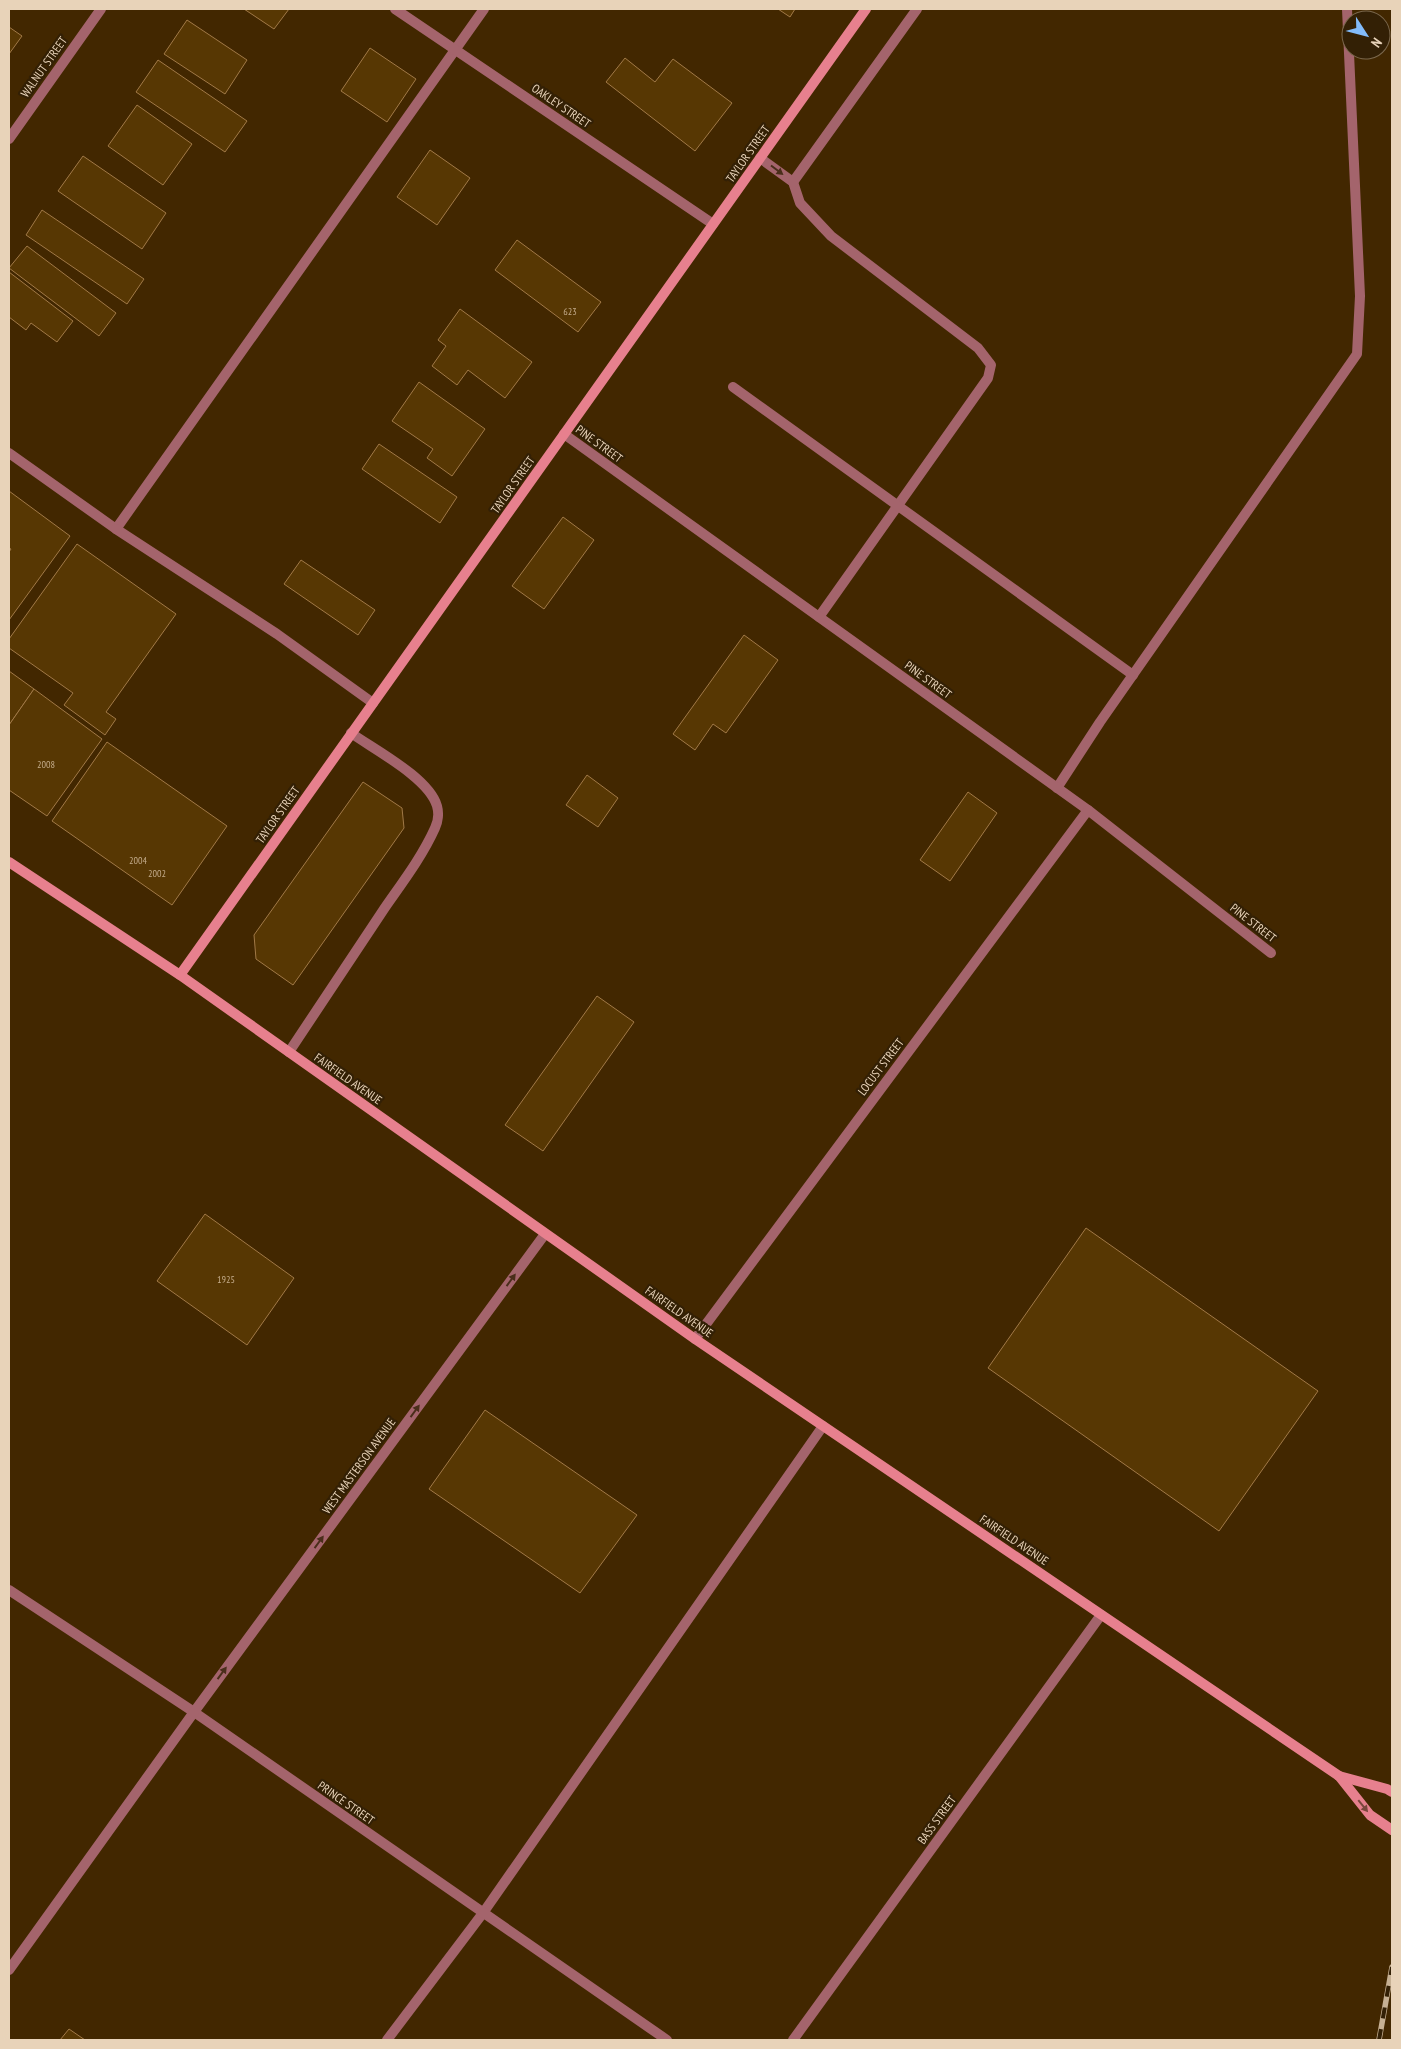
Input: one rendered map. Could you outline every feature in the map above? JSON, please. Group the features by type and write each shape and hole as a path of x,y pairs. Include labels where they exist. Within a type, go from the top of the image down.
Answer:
{"main road":[{"name":"TAYLOR STREET","path":"180,975 866,9"},
{"name":"FAIRFIELD AVENUE","path":"9,862 180,975 694,1339 1339,1776 1370,1815 1392,1830"},
{"name":"FAIRFIELD AVENUE","path":"1339,1776 1392,1792"}],"street":[{"name":"WALNUT STREET","path":"9,140 101,9"},
{"name":"OAKLEY STREET","path":"396,9 713,224"},
{"path":"116,529 484,9"},
{"path":"793,182 916,9"},
{"path":"1057,788 1356,354 1360,296 1347,9"},
{"path":"760,158 793,182 800,203 831,236 978,348 991,365 988,378 819,617"},
{"path":"733,387 1133,676"},
{"name":"PINE STREET","path":"564,434 1088,810 1271,953"},
{"path":"9,453 116,529 278,634 373,703"},
{"path":"289,1052 408,874 436,828 438,807 426,787 400,766 351,733"},
{"name":"LOCUST STREET","path":"694,1339 1088,810"},
{"name":"WEST MASTERSON AVENUE","path":"9,1970 194,1712 545,1234"},
{"path":"387,2040 482,1913 823,1426"},
{"name":"PRINCE STREET","path":"9,1590 194,1712 667,2040"},
{"name":"BASS STREET","path":"793,2040 1101,1615"}],"building":[{"path":"244,9 289,9 274,29"},
{"path":"778,9 795,9 790,17"},
{"path":"187,20 247,60 225,94 164,54"},
{"path":"9,27 22,36 9,54"},
{"path":"370,48 416,79 387,122 341,91"},
{"path":"625,58 655,82 673,59 732,103 695,151 606,82"},
{"path":"158,60 247,121 225,152 136,92"},
{"path":"137,105 192,144 163,185 108,146"},
{"path":"430,150 470,178 437,225 397,197"},
{"path":"83,156 166,213 142,249 58,191"},
{"path":"42,210 144,279 127,304 26,235"},
{"path":"517,240 601,302 578,332 495,270"},
{"path":"27,246 116,313 99,336 9,268"},
{"path":"9,272 73,321 57,342 31,323 26,330 9,317"},
{"path":"460,309 532,362 505,398 468,370 457,385 432,366 446,346 438,340"},
{"path":"419,382 485,429 452,476 427,458 433,449 392,421"},
{"path":"379,444 457,497 440,523 362,469"},
{"path":"9,491 70,536 9,620 9,552 11,549 9,548"},
{"path":"563,517 594,540 544,609 512,586"},
{"path":"77,544 176,614 106,712 116,719 105,735 64,705 73,693 9,648 9,639"},
{"path":"301,560 375,610 358,635 284,584"},
{"path":"744,635 778,660 726,733 713,724 695,750 673,734"},
{"path":"9,671 34,689 9,725"},
{"path":"34,689 102,739 47,816 9,790 9,725"},
{"path":"107,742 227,826 172,905 52,821"},
{"path":"587,775 618,798 598,827 566,805"},
{"path":"363,782 402,808 404,828 293,985 256,959 254,935"},
{"path":"968,792 997,813 950,881 920,860"},
{"path":"597,996 634,1022 543,1151 505,1125"},
{"path":"205,1214 294,1278 247,1345 157,1281"},
{"path":"1086,1228 1318,1391 1219,1531 988,1368"},
{"path":"485,1410 637,1515 580,1593 429,1489"},
{"path":"69,2029 85,2040 60,2040"}],"railway":[{"path":"1379,2040 1392,1967"}]}
